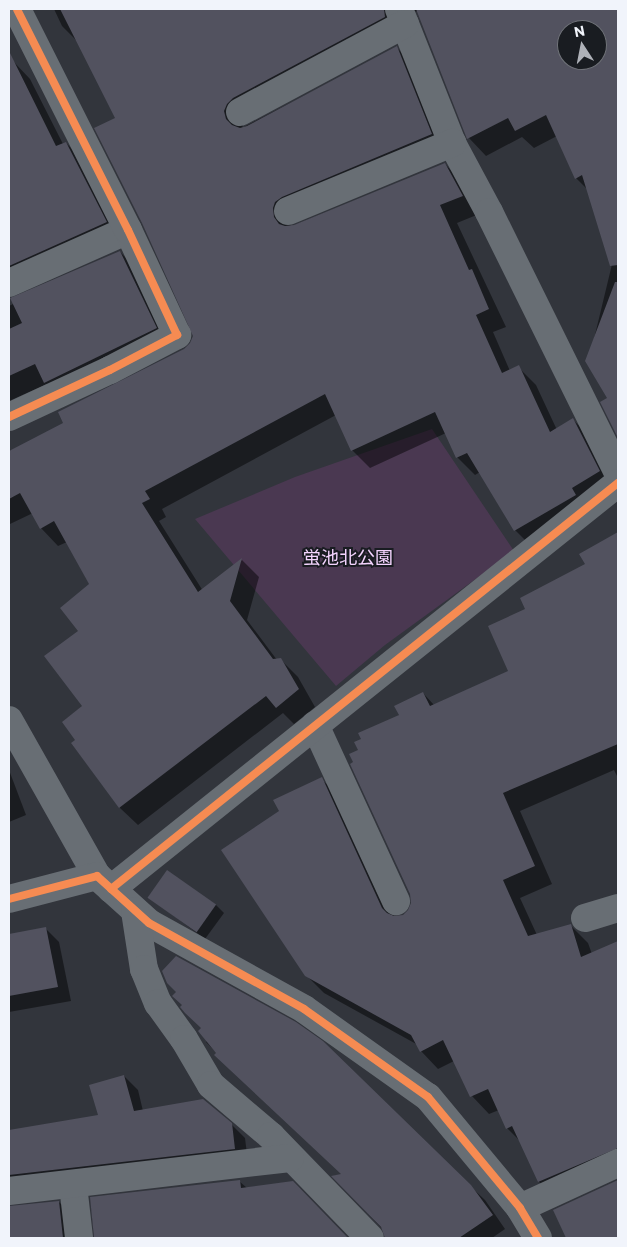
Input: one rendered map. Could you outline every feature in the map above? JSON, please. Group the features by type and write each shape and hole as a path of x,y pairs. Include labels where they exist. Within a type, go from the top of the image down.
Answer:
{"street":[{"path":"9,417 110,370 177,335 128,230 17,9"},
{"path":"240,112 402,16 452,143 490,212 618,473"},
{"path":"288,210 452,143"},
{"path":"9,283 128,230"},
{"path":"9,898 104,883 315,725 618,483"},
{"path":"9,720 104,883 149,923 304,1009 428,1097 520,1208 538,1238"},
{"path":"315,725 396,901"},
{"path":"585,918 618,908"},
{"path":"135,911 144,969 158,1003 184,1039 211,1085 271,1136 290,1158 370,1238"},
{"path":"9,1191 73,1186 290,1158"},
{"path":"520,1208 618,1163"},
{"path":"73,1186 79,1238"}],"green space":[{"name":"蛍池北公園","path":"432,429 514,551 385,645 336,686 195,519 295,477"}],"building":[{"path":"60,9 384,9 385,17 233,98 227,104 224,111 226,119 232,125 240,128 247,126 397,46 432,134 282,197 275,202 273,208 274,217 279,224 285,226 294,225 445,163 463,196 440,205 469,270 472,269 489,309 476,315 502,373 519,365 550,432 573,418 600,471 572,488 576,495 514,531 467,453 456,458 435,412 351,451 325,394 145,491 150,499 142,503 198,592 242,558 230,601 273,659 281,658 299,689 276,708 266,696 119,808 71,743 75,740 62,722 82,706 44,656 78,631 60,608 89,584 54,521 40,529 20,493 9,499 9,451 63,423 58,412 184,349 190,343 193,336 142,223 94,128 115,118"},
{"path":"416,9 618,9 618,265 610,266 582,175 575,179 546,115 515,131 508,118 467,139"},
{"path":"9,51 56,146 66,142 107,222 9,266"},
{"path":"120,251 157,328 44,383 35,364 9,376 9,329 22,323 10,298"},
{"path":"615,282 618,282 618,438 600,402 607,398 585,361"},
{"path":"618,532 618,744 503,793 535,866 503,880 528,936 571,924 581,957 618,941 618,1148 538,1182 512,1126 506,1129 488,1089 470,1097 443,1040 420,1052 411,1035 305,976 221,850 279,811 273,800 322,777 382,908 394,916 403,915 411,903 410,894 350,764 353,762 349,754 358,750 354,742 361,739 358,733 399,715 394,706 423,692 430,706 508,671 488,626 525,609 520,598 585,564 579,554"},
{"path":"167,870 216,904 197,932 147,898"},
{"path":"46,927 58,987 9,996 9,934"},
{"path":"176,956 296,1022 323,1041 471,1185 493,1215 459,1238 385,1238 381,1227 331,1176 341,1174 214,1055 216,1053 198,1031 201,1028 185,1013 180,1007 182,1005 172,996 176,992 167,983 162,971"},
{"path":"124,1075 134,1111 203,1099 232,1123 235,1149 9,1175 9,1130 98,1115 89,1085"},
{"path":"240,1180 241,1188 293,1181 348,1238 94,1238 90,1197"},
{"path":"618,1180 618,1238 566,1238 553,1210"},
{"path":"59,1201 63,1238 9,1238 9,1206"}],"cycle path":[{"path":"9,417 110,370 177,335 128,230 17,9"},
{"path":"111,889 618,483"},
{"path":"9,899 97,876 149,923 304,1009 428,1097 520,1208 538,1238"}]}
